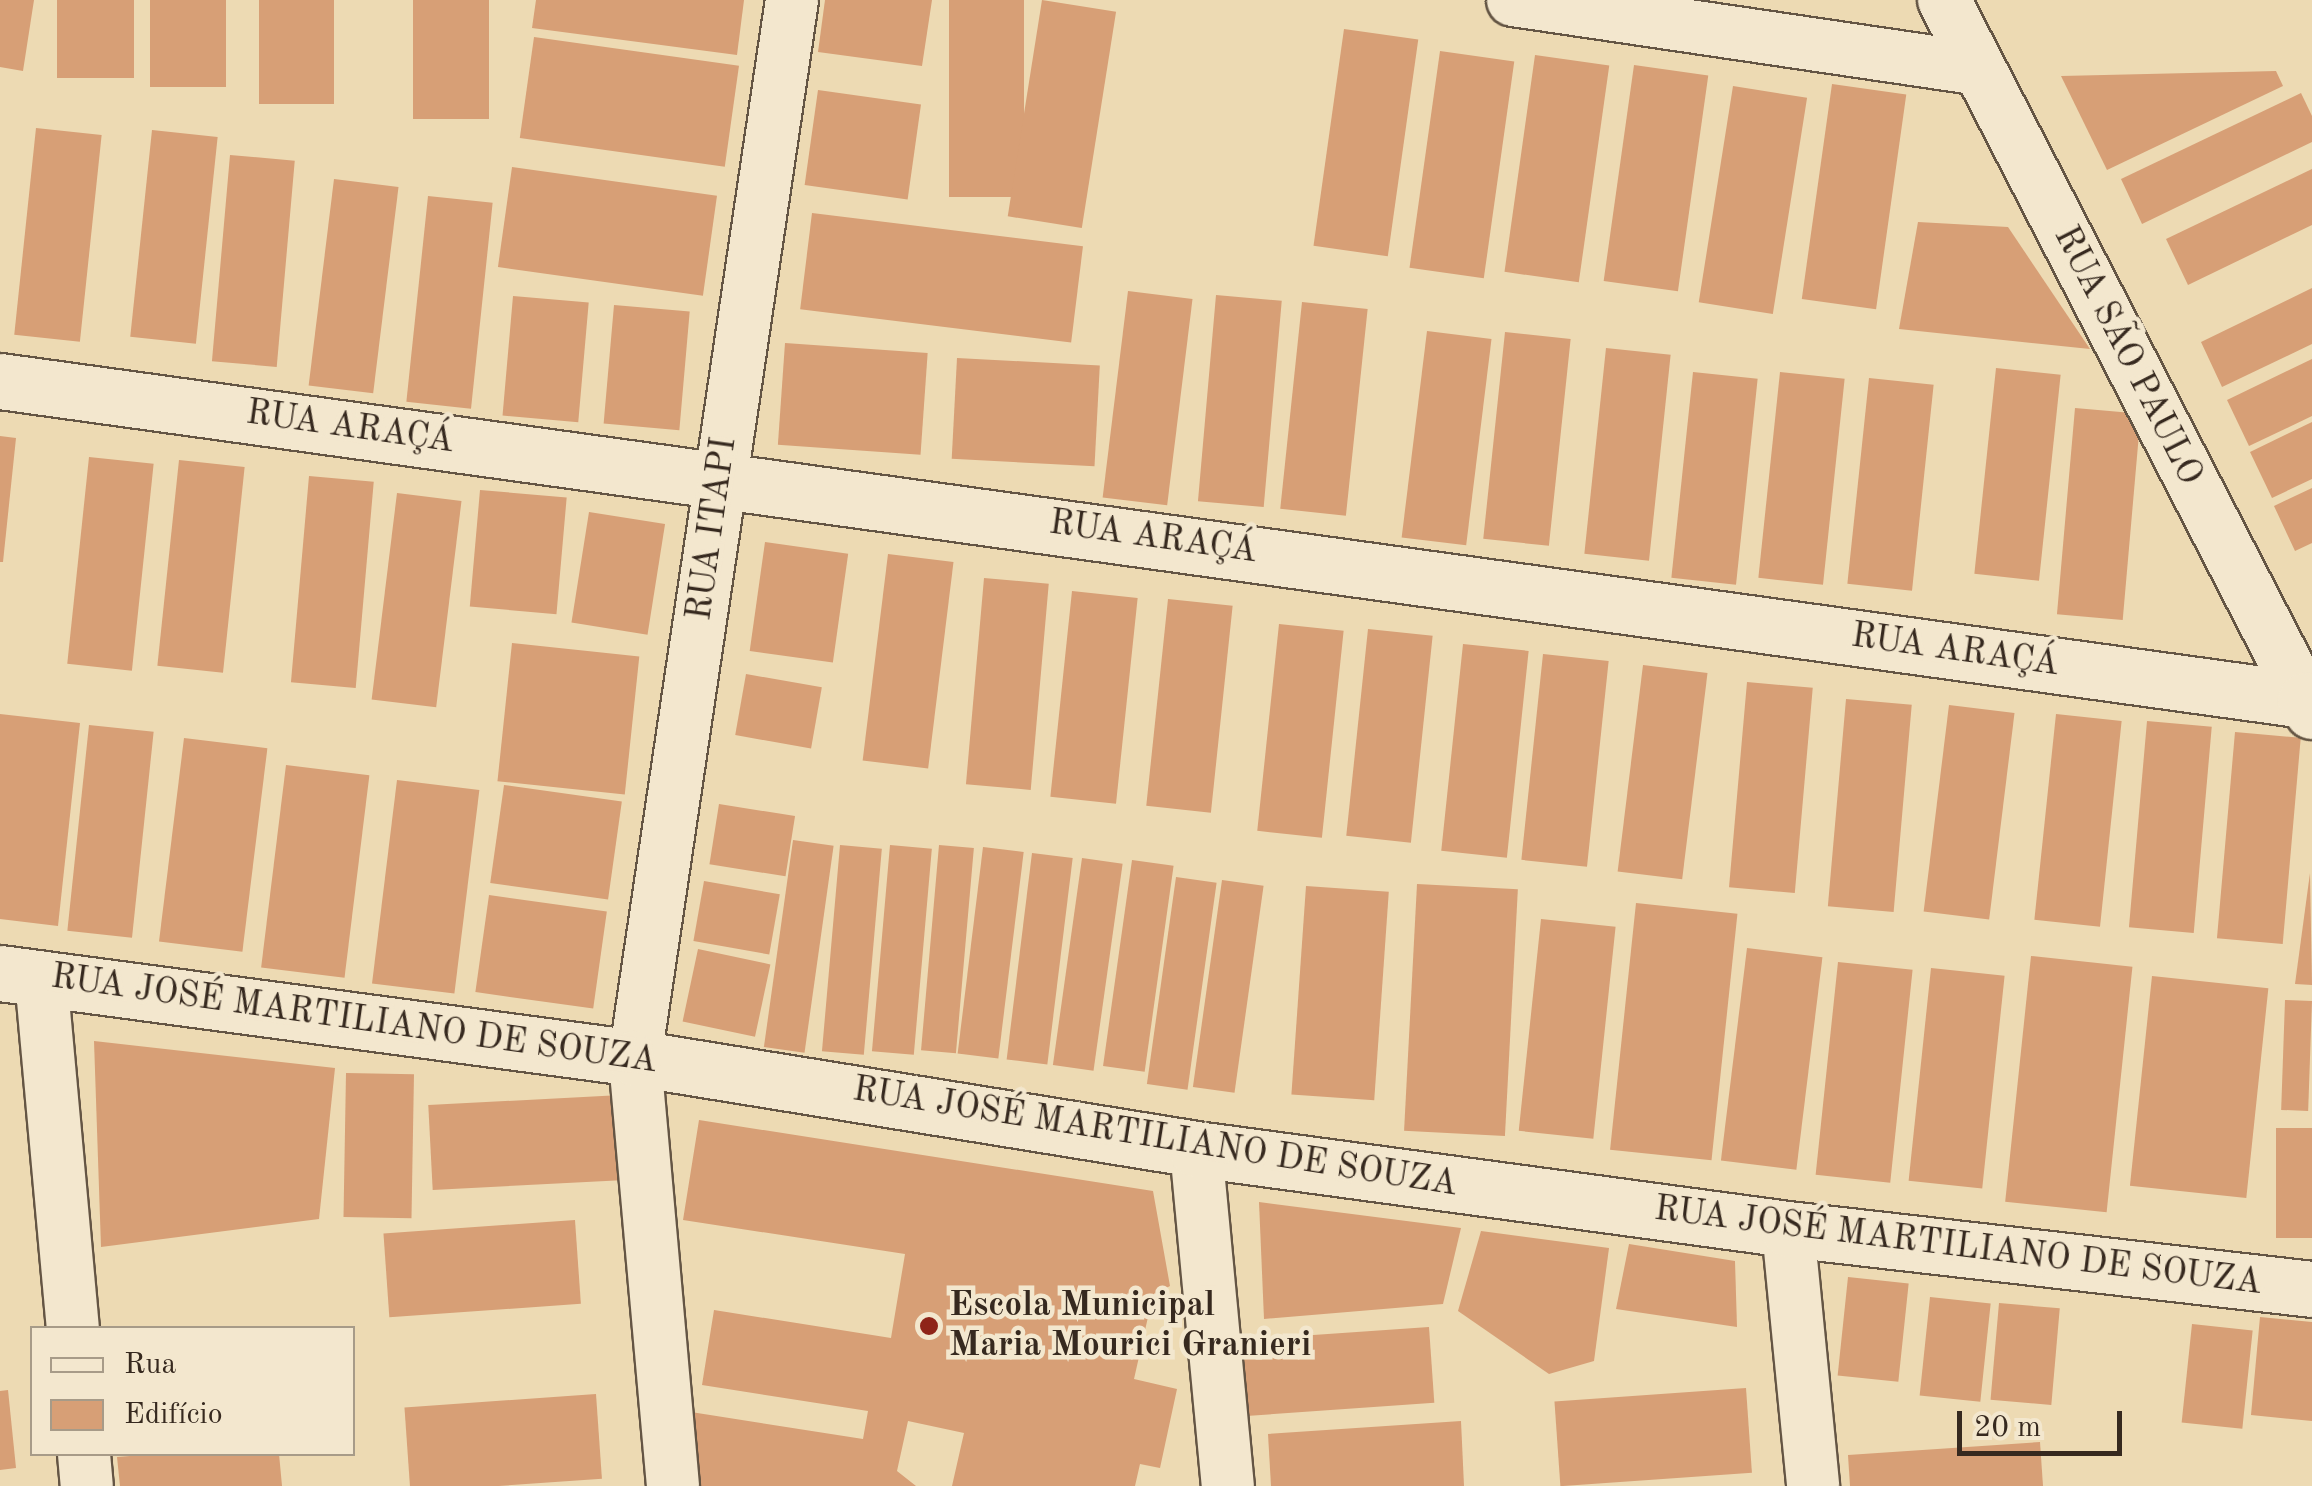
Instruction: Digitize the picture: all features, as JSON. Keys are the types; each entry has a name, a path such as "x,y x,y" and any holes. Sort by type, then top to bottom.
{"street":[{"name":"RUA ITAPI","path":"673,1486 635,1058 792,0"},
{"path":"1513,0 1978,69"},
{"name":"RUA SÃO PAULO","path":"1944,0 2308,706"},
{"name":"RUA ARAÇÁ","path":"0,381 720,478 2308,706"},
{"path":"20,975 73,1326"},
{"name":"RUA JOSÉ MARTILIANO DE SOUZA","path":"20,975 635,1058 1196,1149 1788,1229 2312,1289"},
{"path":"1196,1149 1228,1486"},
{"path":"1788,1229 1813,1486"},
{"path":"84,1456 87,1486"}],"building":[{"path":"0,0 34,0 23,71 0,67"},
{"path":"57,0 134,0 134,78 57,78"},
{"path":"150,0 226,0 226,87 150,87"},
{"path":"259,0 334,0 334,104 259,104"},
{"path":"413,0 489,0 489,119 413,119"},
{"path":"536,0 744,0 737,55 532,28"},
{"path":"825,0 932,0 922,66 818,52"},
{"path":"949,0 1024,0 1024,197 949,197"},
{"path":"1042,0 1116,12 1082,228 1008,216"},
{"path":"1344,29 1418,39 1388,256 1314,246"},
{"path":"534,37 739,66 725,167 520,138"},
{"path":"1440,51 1514,61 1484,278 1410,268"},
{"path":"1535,55 1609,65 1579,282 1505,272"},
{"path":"1634,65 1708,75 1678,291 1604,281"},
{"path":"2276,71 2283,86 2107,170 2061,76"},
{"path":"1832,84 1906,94 1876,309 1802,299"},
{"path":"1733,86 1807,98 1773,314 1699,302"},
{"path":"818,90 921,104 908,200 805,185"},
{"path":"2301,93 2312,116 2312,142 2142,224 2121,179"},
{"path":"36,128 102,135 80,342 14,335"},
{"path":"152,130 218,137 196,344 130,337"},
{"path":"230,155 295,161 277,367 212,361"},
{"path":"512,167 717,196 703,296 498,267"},
{"path":"2312,169 2312,225 2188,285 2166,239"},
{"path":"334,179 399,187 373,393 309,385"},
{"path":"428,196 493,203 471,409 406,402"},
{"path":"812,213 1083,246 1071,343 800,309"},
{"path":"1918,222 2008,227 2090,349 1899,329"},
{"path":"2312,288 2312,344 2222,387 2201,342"},
{"path":"1128,291 1193,299 1167,505 1103,497"},
{"path":"1216,295 1282,301 1264,507 1198,501"},
{"path":"513,296 589,303 578,422 503,416"},
{"path":"1302,302 1368,309 1346,516 1280,509"},
{"path":"614,305 690,312 679,430 604,424"},
{"path":"1427,331 1492,339 1466,545 1402,537"},
{"path":"1505,332 1571,339 1549,546 1483,539"},
{"path":"785,343 928,353 921,455 778,445"},
{"path":"1606,348 1671,355 1649,561 1584,554"},
{"path":"957,358 1100,365 1095,466 952,459"},
{"path":"2312,359 2312,416 2249,446 2227,400"},
{"path":"1996,368 2061,375 2039,581 1974,574"},
{"path":"1693,372 1758,379 1736,585 1671,578"},
{"path":"1780,372 1845,379 1823,585 1758,578"},
{"path":"1869,378 1934,385 1912,591 1847,584"},
{"path":"2075,408 2141,414 2123,620 2057,614"},
{"path":"2312,422 2312,479 2272,498 2250,452"},
{"path":"0,436 16,438 3,562 0,562"},
{"path":"89,457 154,464 132,671 67,664"},
{"path":"179,460 245,467 223,673 157,666"},
{"path":"309,476 374,482 356,688 291,682"},
{"path":"2312,488 2312,543 2295,551 2274,506"},
{"path":"480,490 567,498 556,614 470,607"},
{"path":"397,493 462,501 436,707 372,699"},
{"path":"589,512 665,524 648,635 571,623"},
{"path":"765,542 848,554 833,663 750,651"},
{"path":"888,554 954,562 928,768 863,760"},
{"path":"984,578 1049,584 1031,790 966,784"},
{"path":"1072,591 1138,598 1116,804 1050,797"},
{"path":"1168,599 1233,606 1211,813 1146,806"},
{"path":"1279,624 1344,631 1322,838 1257,831"},
{"path":"1368,629 1433,636 1411,843 1346,836"},
{"path":"512,643 639,656 625,795 497,781"},
{"path":"1463,644 1529,651 1507,858 1441,851"},
{"path":"1543,654 1609,661 1587,867 1521,860"},
{"path":"1643,665 1708,673 1682,879 1618,871"},
{"path":"746,674 822,687 811,748 735,735"},
{"path":"1747,682 1813,688 1795,893 1729,887"},
{"path":"1846,699 1912,705 1894,912 1828,906"},
{"path":"1949,705 2015,713 1989,919 1924,911"},
{"path":"0,714 80,723 58,926 0,919"},
{"path":"2056,714 2122,721 2100,927 2034,920"},
{"path":"2147,721 2212,727 2194,933 2129,927"},
{"path":"89,725 154,732 132,938 67,931"},
{"path":"2235,732 2301,738 2283,944 2217,938"},
{"path":"184,738 267,748 242,952 159,941"},
{"path":"286,765 369,775 345,978 261,967"},
{"path":"397,780 479,790 454,994 372,983"},
{"path":"504,785 622,802 608,900 490,883"},
{"path":"719,804 795,816 786,876 709,864"},
{"path":"793,840 834,846 805,1053 764,1047"},
{"path":"840,845 882,849 864,1055 822,1051"},
{"path":"890,845 932,849 914,1055 872,1051"},
{"path":"939,845 974,848 956,1053 921,1050"},
{"path":"983,847 1024,852 998,1058 958,1053"},
{"path":"1032,853 1073,858 1047,1064 1007,1059"},
{"path":"1082,858 1123,864 1094,1071 1053,1065"},
{"path":"1132,860 1174,866 1145,1072 1103,1066"},
{"path":"2310,873 2312,985 2295,984"},
{"path":"1176,877 1217,883 1188,1090 1147,1084"},
{"path":"1222,880 1264,886 1235,1093 1193,1087"},
{"path":"704,881 780,894 769,954 693,941"},
{"path":"1417,884 1518,889 1505,1136 1404,1131"},
{"path":"1306,886 1389,892 1374,1100 1291,1094"},
{"path":"489,895 607,912 593,1009 475,992"},
{"path":"1636,903 1737,914 1712,1160 1610,1150"},
{"path":"1541,919 1616,927 1593,1139 1519,1131"},
{"path":"1747,948 1822,957 1796,1170 1721,1160"},
{"path":"698,949 770,964 755,1037 683,1021"},
{"path":"2031,956 2132,967 2107,1212 2005,1202"},
{"path":"1838,962 1913,970 1890,1183 1816,1175"},
{"path":"1931,968 2005,976 1982,1189 1909,1181"},
{"path":"2152,976 2268,988 2246,1198 2130,1186"},
{"path":"2285,1000 2312,1001 2308,1111 2281,1110"},
{"path":"94,1041 335,1068 319,1219 101,1247"},
{"path":"346,1073 414,1074 411,1218 343,1217"},
{"path":"621,1095 625,1180 433,1190 428,1105"},
{"name":"Escola Municipal Maria Mourici Granieri","path":"699,1120 1153,1191 1170,1286 1153,1295 1134,1379 1177,1389 1160,1468 1140,1464 1135,1486 952,1486 964,1433 908,1421 897,1471 916,1486 695,1486 691,1412 863,1439 868,1411 702,1385 714,1310 891,1338 905,1254 683,1220"},
{"path":"2276,1128 2312,1128 2312,1238 2276,1238"},
{"path":"1259,1202 1461,1228 1443,1304 1264,1319"},
{"path":"575,1220 581,1304 389,1317 383,1233"},
{"path":"1481,1231 1609,1248 1594,1361 1549,1374 1458,1311"},
{"path":"1629,1244 1735,1261 1737,1327 1616,1309"},
{"path":"1848,1277 1909,1283 1898,1382 1838,1375"},
{"path":"1930,1297 1991,1303 1980,1402 1920,1395"},
{"path":"1999,1303 2060,1308 2051,1405 1991,1400"},
{"path":"2260,1317 2312,1322 2312,1421 2251,1415"},
{"path":"2192,1324 2253,1330 2242,1429 2182,1422"},
{"path":"1429,1327 1434,1403 1243,1416 1237,1340"},
{"path":"1746,1388 1752,1473 1560,1486 1554,1401"},
{"path":"8,1390 16,1468 0,1470 0,1391"},
{"path":"596,1394 602,1479 499,1486 410,1486 404,1407"},
{"path":"1461,1421 1464,1486 1271,1486 1268,1434"},
{"path":"2040,1442 2043,1486 1850,1486 1848,1455"},
{"path":"279,1456 282,1486 120,1486 117,1457"}],"place":[{"name":"Escola Municipal Maria Mourici Granieri","path":"929,1326"}]}
